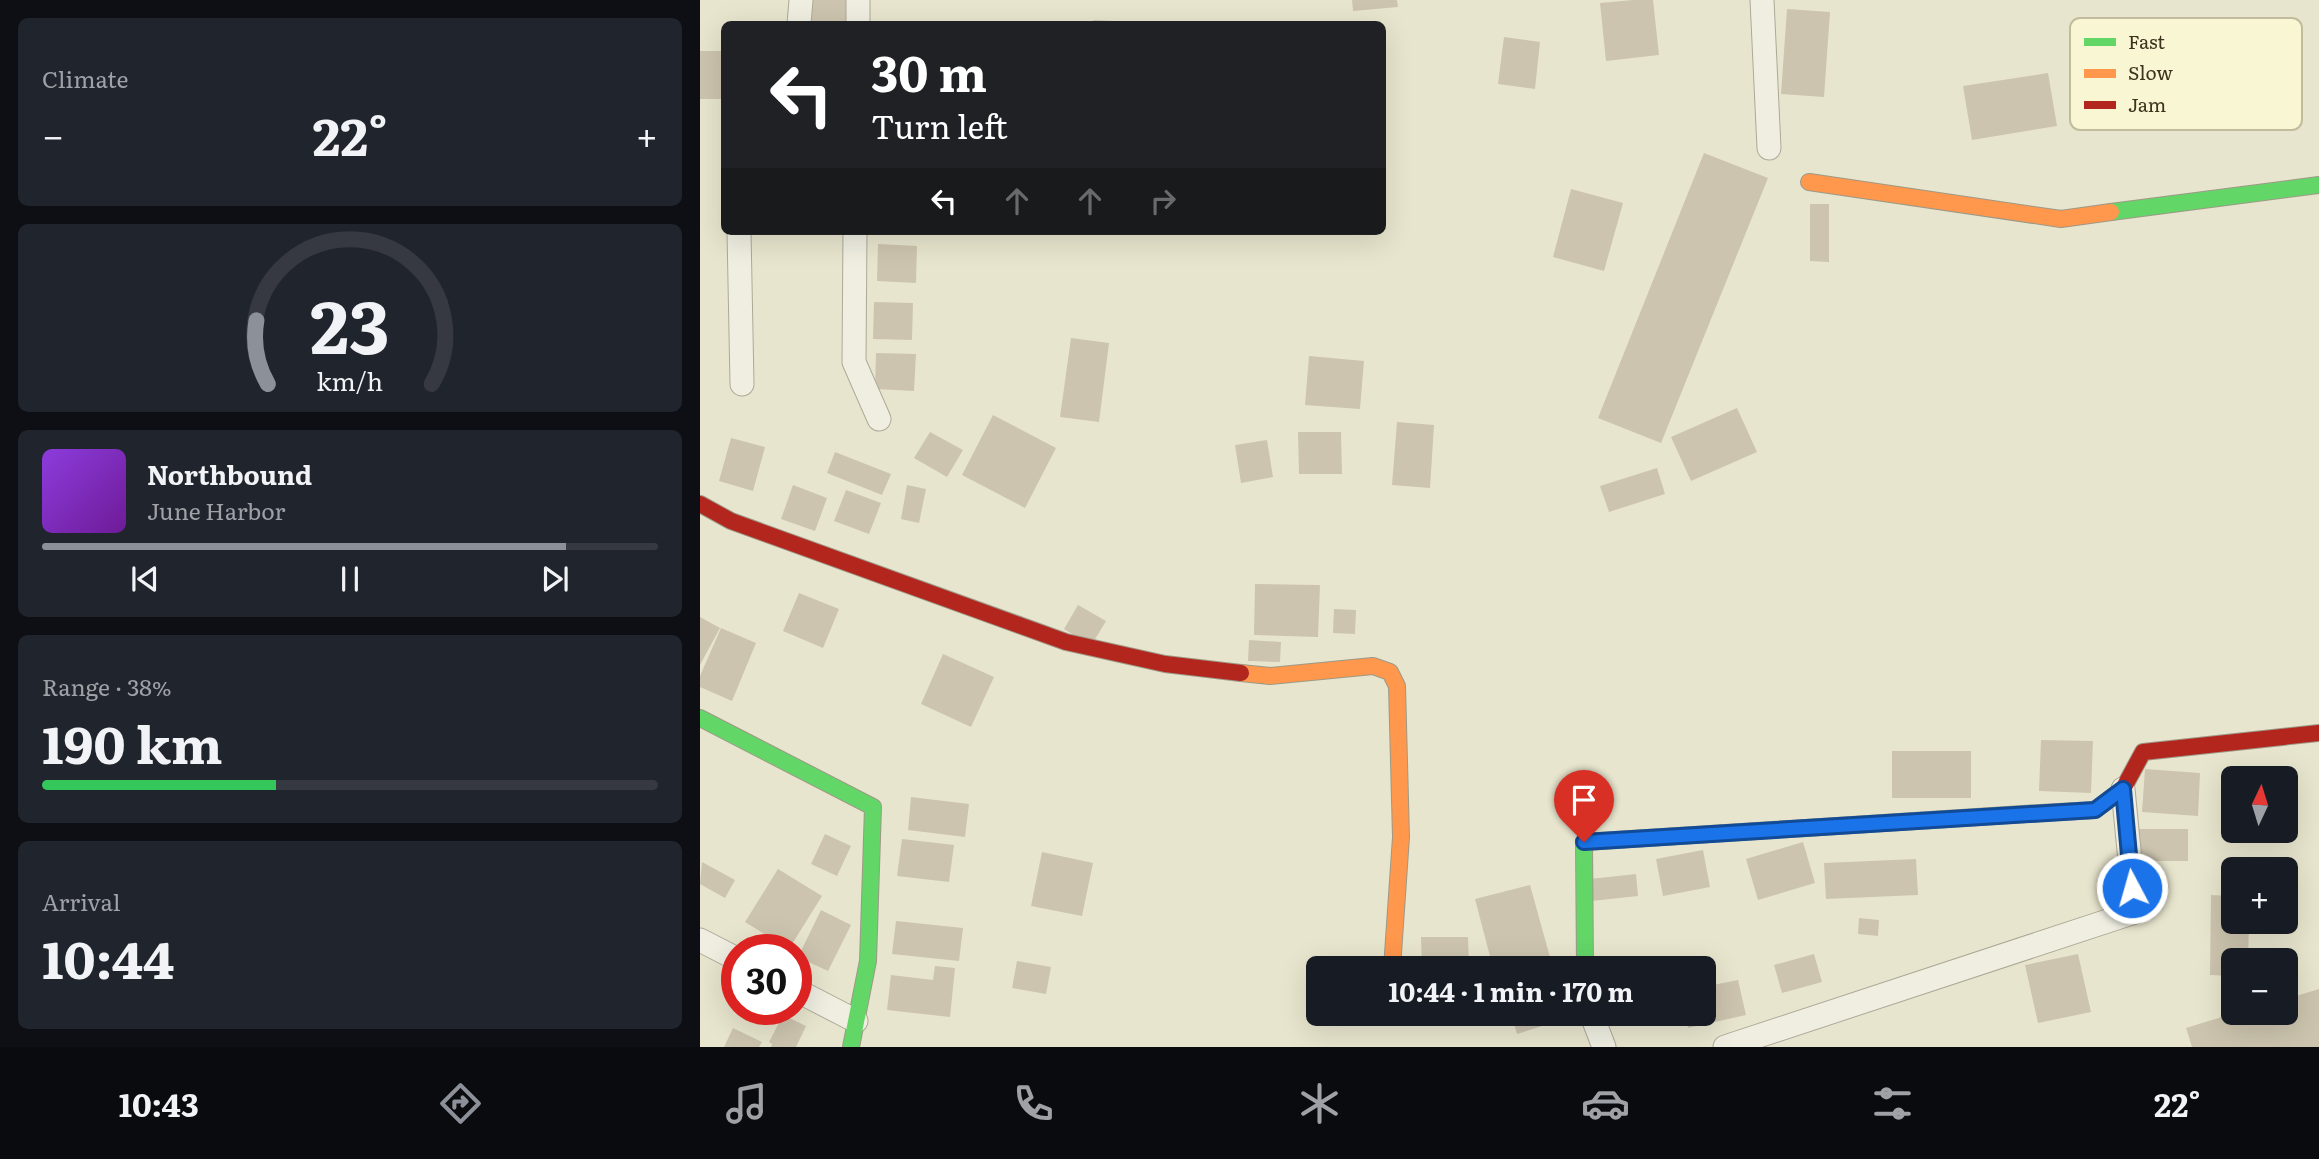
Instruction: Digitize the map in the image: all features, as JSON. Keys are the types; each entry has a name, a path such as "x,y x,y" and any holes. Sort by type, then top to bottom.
{"street":[{"path":"799,21 801,0"},
{"path":"858,0 858,21"},
{"path":"1762,0 1769,148"},
{"path":"1810,182 2061,219 2319,185"},
{"path":"739,235 742,384"},
{"path":"855,235 854,362 879,419"},
{"path":"700,504 731,521 1066,642 1165,664 1270,676 1373,666 1390,672 1397,686 1401,836 1393,956"},
{"path":"700,718 873,807 868,961 851,1047"},
{"path":"1585,956 1584,842 2095,810 2123,789 2143,752 2319,733"},
{"path":"1725,1047 2135,912 2123,789"},
{"path":"700,940 721,951"},
{"path":"812,998 856,1021"},
{"path":"1596,1026 1604,1047"}],"building":[{"path":"812,0 851,0 851,21 812,21"},
{"path":"1352,0 1397,0 1398,7 1353,11"},
{"path":"1653,0 1659,55 1606,61 1600,3"},
{"path":"1787,9 1830,12 1824,97 1781,94"},
{"path":"1504,37 1540,42 1535,89 1498,84"},
{"path":"700,51 721,51 721,99 700,99"},
{"path":"2048,73 2057,126 1972,140 1963,86"},
{"path":"1704,153 1768,178 1661,443 1598,418"},
{"path":"1571,189 1623,203 1604,271 1553,257"},
{"path":"1810,204 1829,204 1829,262 1810,261"},
{"path":"878,244 917,246 916,283 877,281"},
{"path":"874,302 913,303 912,340 873,339"},
{"path":"1071,338 1109,343 1099,422 1060,417"},
{"path":"876,353 916,354 914,391 875,389"},
{"path":"1309,356 1364,361 1360,409 1305,405"},
{"path":"1737,408 1757,452 1691,481 1671,437"},
{"path":"993,415 1056,448 1025,508 962,475"},
{"path":"1397,422 1434,425 1430,488 1392,485"},
{"path":"930,432 963,450 947,477 914,458"},
{"path":"1298,432 1341,432 1342,474 1299,474"},
{"path":"731,438 765,447 753,491 719,481"},
{"path":"1267,440 1273,477 1241,483 1235,445"},
{"path":"835,452 891,474 882,495 827,473"},
{"path":"1657,468 1665,494 1609,512 1600,486"},
{"path":"793,485 827,498 815,531 781,519"},
{"path":"907,485 926,489 919,523 901,519"},
{"path":"846,490 881,503 869,534 834,521"},
{"path":"1255,584 1320,585 1318,637 1254,635"},
{"path":"799,593 839,609 823,648 783,631"},
{"path":"1078,605 1106,621 1091,646 1064,629"},
{"path":"1334,609 1356,610 1355,634 1333,633"},
{"path":"700,617 720,628 700,665"},
{"path":"721,628 756,643 732,701 700,687 700,676"},
{"path":"1249,640 1281,642 1280,662 1248,661"},
{"path":"943,654 994,677 971,727 921,704"},
{"path":"2041,740 2093,741 2091,793 2039,791"},
{"path":"1892,751 1971,751 1971,798 1892,798"},
{"path":"2145,769 2200,773 2198,816 2142,812"},
{"path":"911,797 969,804 965,837 908,830"},
{"path":"2137,829 2188,829 2188,861 2137,861"},
{"path":"825,834 851,846 837,876 811,864"},
{"path":"902,839 954,845 949,882 897,876"},
{"path":"1803,842 1815,883 1758,900 1746,859"},
{"path":"1703,850 1710,887 1663,896 1656,859"},
{"path":"1042,852 1093,863 1082,916 1031,906"},
{"path":"1916,859 1918,895 1826,899 1824,863"},
{"path":"702,862 735,880 725,898 700,884"},
{"path":"778,869 822,896 798,934 765,934 745,922"},
{"path":"1636,874 1638,896 1592,901 1590,879"},
{"path":"1530,885 1550,956 1490,956 1475,899"},
{"path":"2211,895 2221,895 2221,934 2249,934 2248,948 2221,948 2221,975 2210,975"},
{"path":"821,910 851,925 828,971 812,964 812,934 809,934"},
{"path":"1859,918 1879,920 1878,936 1858,934"},
{"path":"896,921 963,928 959,961 892,954"},
{"path":"1421,937 1468,937 1469,956 1422,956"},
{"path":"1814,954 1822,982 1782,993 1774,965"},
{"path":"2078,954 2091,1012 2038,1023 2025,965"},
{"path":"1017,961 1051,967 1046,994 1012,988"},
{"path":"935,966 955,968 950,1017 887,1010 891,975 933,980"},
{"path":"1738,980 1746,1015 1716,1022 1716,984"},
{"path":"2319,989 2319,1047 2192,1047 2186,1028 2221,1017 2221,1025 2298,1025 2298,995"},
{"path":"778,1025 806,1026 796,1047 771,1047 769,1042"},
{"path":"1515,1026 1542,1026 1517,1034"},
{"path":"733,1028 762,1042 759,1047 724,1047"}],"traffic: fast":[{"path":"2111,212 2319,185"},
{"path":"700,718 873,807 868,961 851,1047"},
{"path":"1585,956 1584,842 2040,813"}],"traffic: slow":[{"path":"1809,182 2061,219 2111,212"},
{"path":"1241,673 1270,676 1373,666 1390,672 1397,686 1401,837 1393,956"}],"traffic: jam":[{"path":"700,504 731,521 1066,642 1165,664 1241,673"},
{"path":"2040,813 2095,810 2123,789 2143,752 2319,733"}],"route":[{"path":"1584,842 2095,810 2123,789 2132,888"}]}
